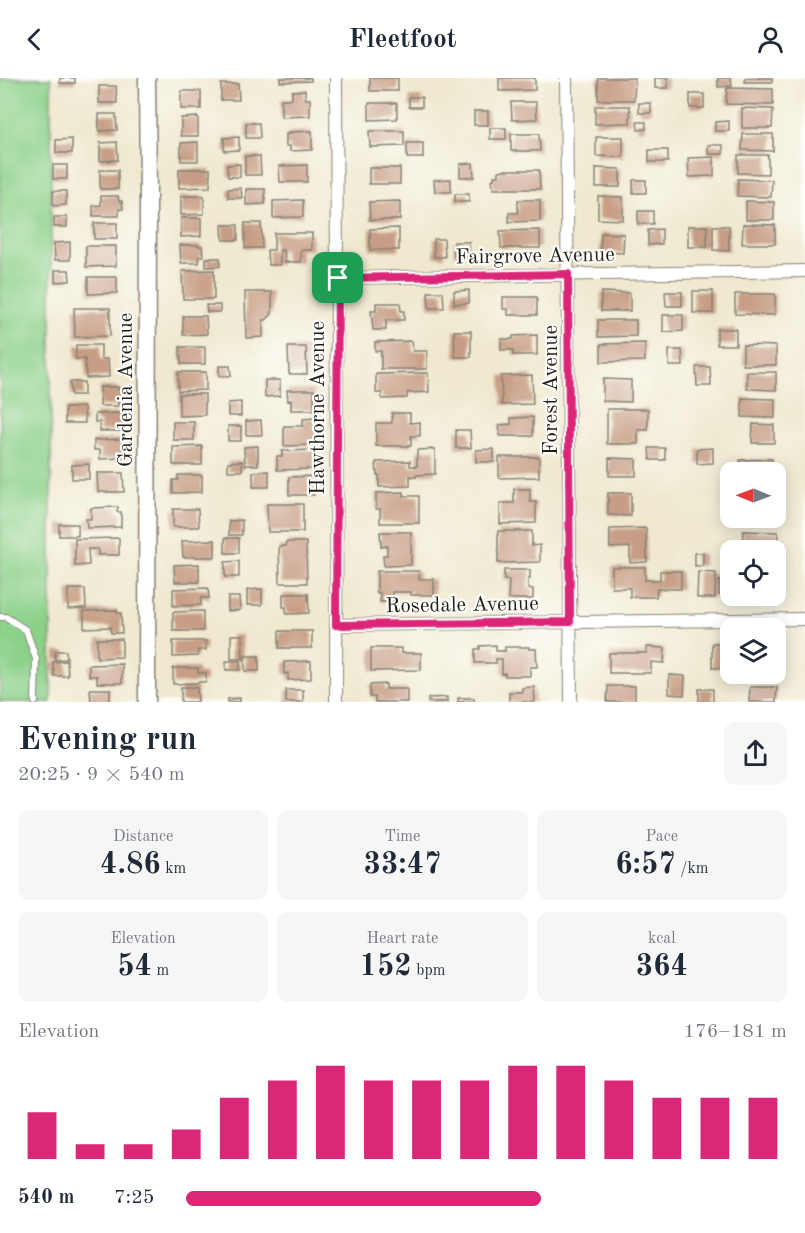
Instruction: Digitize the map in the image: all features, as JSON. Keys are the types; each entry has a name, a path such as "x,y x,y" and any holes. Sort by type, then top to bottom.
{"street":[{"name":"Gardenia Avenue","path":"147,78 147,702"},
{"name":"Hawthorne Avenue","path":"336,78 338,278 336,702"},
{"name":"Forest Avenue","path":"566,78 571,702"},
{"name":"Fairgrove Avenue","path":"338,278 805,271"},
{"name":"Rosedale Avenue","path":"336,625 805,619"}],"lane":[{"path":"0,616 6,617 26,630 36,658 35,702"}],"green space":[{"path":"0,78 51,78 51,702 0,702"}],"building":[{"path":"60,78 75,78 75,83 60,83"},
{"path":"280,78 311,78 311,81 280,82"},
{"path":"370,78 398,78 398,91 370,91"},
{"path":"499,78 535,78 535,90 499,91"},
{"path":"598,78 635,78 634,100 598,100"},
{"path":"655,78 668,78 668,88 655,88"},
{"path":"718,78 731,78 732,86 718,87"},
{"path":"745,78 772,78 772,82 745,82"},
{"path":"221,84 238,84 239,100 221,100"},
{"path":"99,86 116,86 117,103 99,103"},
{"path":"727,88 773,89 773,105 726,104"},
{"path":"305,90 305,99 310,99 310,116 281,117 281,99 292,99 292,91"},
{"path":"181,91 201,91 201,109 181,109"},
{"path":"690,94 704,94 704,108 690,108"},
{"path":"409,97 422,97 422,107 409,107"},
{"path":"511,102 536,102 537,119 512,120"},
{"path":"369,103 397,103 397,119 369,120"},
{"path":"639,103 651,103 651,113 639,113"},
{"path":"595,106 630,106 630,123 595,124"},
{"path":"742,108 773,109 772,128 742,128"},
{"path":"474,111 488,111 488,125 474,125"},
{"path":"99,114 116,114 117,130 99,131"},
{"path":"198,117 198,136 181,136 181,118"},
{"path":"729,121 729,131 715,131 715,122"},
{"path":"637,122 646,122 646,129 638,130"},
{"path":"246,123 259,123 260,138 246,138"},
{"path":"490,128 506,128 506,139 490,139"},
{"path":"312,131 312,150 290,151 290,146 286,146 286,134"},
{"path":"369,131 404,131 404,146 370,147"},
{"path":"511,134 539,134 540,151 511,151"},
{"path":"743,134 773,134 773,151 742,150"},
{"path":"239,137 239,150 224,151 224,138"},
{"path":"596,137 623,137 623,157 596,156"},
{"path":"72,139 72,153 56,153 56,140"},
{"path":"117,142 118,160 100,161 100,143"},
{"path":"198,142 198,161 181,161 181,143"},
{"path":"407,143 423,143 423,158 407,158"},
{"path":"708,145 723,145 723,154 708,154"},
{"path":"649,150 668,150 668,162 649,162"},
{"path":"738,155 768,155 768,174 738,173"},
{"path":"245,156 260,156 261,175 245,175"},
{"path":"714,157 714,176 689,177 688,158"},
{"path":"473,163 474,177 460,177 460,164"},
{"path":"240,164 240,177 228,177 227,165"},
{"path":"53,165 67,165 67,179 53,179"},
{"path":"307,165 307,182 280,182 279,166"},
{"path":"369,168 400,168 400,184 369,184"},
{"path":"596,168 620,169 620,187 596,187"},
{"path":"179,169 210,169 210,187 179,188"},
{"path":"100,170 118,170 118,189 100,189"},
{"path":"539,170 540,189 493,189 494,176 499,176 499,171"},
{"path":"451,179 451,192 435,192 434,180"},
{"path":"738,179 772,180 771,197 737,196"},
{"path":"633,180 646,180 646,193 633,193"},
{"path":"241,188 242,198 228,198 228,189"},
{"path":"246,189 265,189 265,204 246,205"},
{"path":"53,191 66,191 66,205 53,206"},
{"path":"455,194 469,194 469,202 455,202"},
{"path":"101,196 118,196 119,201 122,201 123,209 119,209 119,216 93,216 93,206 101,205"},
{"path":"181,196 204,196 204,214 181,215"},
{"path":"598,196 623,197 623,220 598,219"},
{"path":"303,200 303,217 273,218 273,201"},
{"path":"518,200 540,200 540,221 509,222 509,213 518,213"},
{"path":"400,201 400,220 370,220 369,202"},
{"path":"746,201 774,202 774,220 746,220"},
{"path":"638,211 653,211 653,224 638,224"},
{"path":"54,217 67,217 67,227 54,227"},
{"path":"181,218 201,218 201,236 181,237"},
{"path":"94,223 117,223 117,239 94,239"},
{"path":"245,223 261,223 262,248 245,248"},
{"path":"743,224 775,225 775,244 742,244"},
{"path":"222,225 238,225 238,240 223,240"},
{"path":"688,226 707,226 707,247 688,247"},
{"path":"713,226 729,226 729,251 713,250"},
{"path":"399,228 399,250 370,250 370,229"},
{"path":"662,229 662,244 648,245 648,230"},
{"path":"540,230 540,248 501,248 500,231"},
{"path":"274,233 312,233 312,250 301,250 301,262 285,262 284,250 280,250 280,265 268,265 267,250 274,250"},
{"path":"601,233 624,234 623,253 600,252"},
{"path":"434,239 444,239 445,257 434,257"},
{"path":"70,242 70,260 55,260 54,243"},
{"path":"454,242 469,242 469,255 454,255"},
{"path":"180,245 202,246 203,256 199,256 199,263 181,263"},
{"path":"86,246 116,246 116,266 86,267"},
{"path":"206,258 220,258 220,266 206,267"},
{"path":"55,270 69,270 70,281 55,282"},
{"path":"214,270 214,299 183,299 182,271"},
{"path":"88,277 117,277 117,293 88,294"},
{"path":"469,290 469,303 454,304 454,291"},
{"path":"693,291 713,291 713,313 693,313"},
{"path":"245,292 272,292 272,314 263,320 263,337 246,338"},
{"path":"428,292 443,292 444,308 429,308"},
{"path":"601,292 630,293 630,311 601,311"},
{"path":"665,292 682,292 682,306 666,306"},
{"path":"735,294 775,294 775,315 735,314"},
{"path":"503,297 537,297 537,315 508,315 508,309 503,309"},
{"path":"376,303 400,303 401,311 404,311 404,320 386,320 386,330 373,330 371,311 376,311"},
{"path":"206,305 220,305 220,312 207,312"},
{"path":"74,308 110,308 110,336 75,337"},
{"path":"663,315 683,315 683,331 663,332"},
{"path":"183,316 206,316 207,334 183,335"},
{"path":"598,320 636,320 636,336 598,337"},
{"path":"717,329 736,329 736,345 717,345"},
{"path":"454,331 471,331 471,357 455,357"},
{"path":"537,335 537,355 513,355 513,350 501,350 501,339"},
{"path":"412,341 413,351 427,351 427,369 381,369 381,351 375,351 375,342"},
{"path":"645,343 645,361 601,362 601,344"},
{"path":"76,345 101,345 101,359 108,359 109,377 86,378 85,359 76,359"},
{"path":"743,345 776,346 776,365 743,365"},
{"path":"180,347 205,347 205,364 181,364"},
{"path":"288,347 306,347 307,374 289,374"},
{"path":"669,350 682,350 683,366 669,366"},
{"path":"219,366 230,366 231,376 219,376"},
{"path":"696,367 710,367 711,386 697,386"},
{"path":"178,372 206,372 206,390 178,391"},
{"path":"747,372 776,372 776,390 747,389"},
{"path":"428,373 429,392 407,393 407,398 382,399 382,393 376,393 376,374"},
{"path":"532,375 533,404 502,405 501,376"},
{"path":"603,379 631,380 631,402 603,401"},
{"path":"265,380 280,380 280,396 265,397"},
{"path":"70,382 84,382 84,395 71,395"},
{"path":"100,387 118,387 118,390 124,390 124,402 118,402 118,406 100,406"},
{"path":"287,390 314,390 314,410 291,410 291,400 288,401"},
{"path":"179,394 205,394 205,415 179,416"},
{"path":"742,398 775,399 775,418 742,417"},
{"path":"241,402 241,416 228,416 228,403"},
{"path":"84,407 85,423 65,423 65,408"},
{"path":"607,409 648,409 648,430 638,430 638,444 607,444"},
{"path":"122,413 123,431 100,431 100,422 95,422 95,414"},
{"path":"392,413 410,413 410,423 420,422 420,436 411,436 411,446 376,446 376,423 392,423"},
{"path":"533,417 533,436 500,436 499,425 511,424 511,418"},
{"path":"315,418 316,445 284,446 284,426 303,426 303,419"},
{"path":"261,420 262,435 246,435 246,421"},
{"path":"173,422 194,422 194,440 173,440"},
{"path":"753,424 774,425 774,443 752,443"},
{"path":"228,426 241,426 241,441 228,441"},
{"path":"456,430 470,430 471,448 456,448"},
{"path":"123,439 123,458 100,459 100,450 94,450 94,440"},
{"path":"202,446 202,465 173,465 173,447"},
{"path":"258,446 258,465 245,465 244,447"},
{"path":"649,448 665,448 665,460 650,460"},
{"path":"713,448 713,463 697,464 697,449"},
{"path":"435,449 435,474 410,476 410,486 379,487 376,462 410,461 410,466 417,466 417,450"},
{"path":"494,449 494,462 476,462 476,450"},
{"path":"315,450 315,469 277,470 277,456 282,456 282,451"},
{"path":"499,457 539,457 539,477 499,478"},
{"path":"609,458 636,459 636,476 609,476"},
{"path":"772,459 772,462 740,462 740,460"},
{"path":"242,461 242,471 228,471 228,462"},
{"path":"89,464 89,479 72,479 72,465"},
{"path":"269,471 269,487 253,487 253,472"},
{"path":"97,473 123,473 124,492 98,492"},
{"path":"178,475 202,475 202,492 173,493 173,480 178,480"},
{"path":"314,476 314,495 289,495 289,477"},
{"path":"514,489 530,489 530,502 536,502 536,523 500,524 500,503 514,503"},
{"path":"404,492 404,496 419,496 419,523 380,523 380,509 376,509 376,493"},
{"path":"608,493 631,493 631,516 608,515"},
{"path":"267,504 303,504 303,532 268,532"},
{"path":"118,507 117,512 121,512 121,527 87,528 86,519 91,519 91,508"},
{"path":"173,509 198,509 199,527 173,527"},
{"path":"242,520 242,535 229,535 229,521"},
{"path":"59,524 78,524 78,536 59,536"},
{"path":"646,528 647,562 630,563 630,547 610,548 610,529"},
{"path":"498,531 532,531 532,546 540,545 540,562 498,563"},
{"path":"743,531 778,532 778,540 743,540"},
{"path":"380,532 411,532 411,565 384,566 383,555 387,555 387,546 381,547"},
{"path":"119,538 119,555 98,555 98,549 88,549 89,565 75,566 75,539"},
{"path":"225,538 239,538 239,553 225,553"},
{"path":"215,540 215,557 183,557 182,541"},
{"path":"286,542 306,542 307,583 280,583 279,546 286,546"},
{"path":"695,553 703,553 703,566 695,566"},
{"path":"239,561 239,577 225,577 225,562"},
{"path":"199,564 199,582 175,582 174,565"},
{"path":"612,567 645,567 645,580 660,580 660,571 681,571 681,589 657,589 656,597 630,597 630,588 612,588"},
{"path":"504,570 530,570 528,589 533,589 533,599 508,599 509,580 504,580"},
{"path":"377,571 419,571 419,579 434,579 434,595 392,592 392,601 380,602 380,593 377,593"},
{"path":"698,572 716,573 715,598 697,598"},
{"path":"208,588 209,598 201,598 201,605 173,606 173,589"},
{"path":"68,589 85,589 86,608 68,609"},
{"path":"262,589 262,605 247,605 247,590"},
{"path":"283,594 308,594 309,613 286,614 286,607 283,607"},
{"path":"228,597 239,597 240,610 228,611"},
{"path":"117,610 117,613 121,613 122,633 111,633 110,627 84,628 84,611"},
{"path":"203,611 203,631 173,631 173,612"},
{"path":"279,631 312,631 312,648 279,648"},
{"path":"231,635 242,635 243,659 231,659"},
{"path":"97,639 122,639 122,657 97,658"},
{"path":"173,641 206,641 206,650 198,650 198,656 173,657"},
{"path":"712,643 720,643 720,668 712,668"},
{"path":"496,645 496,651 505,651 505,647 536,649 537,667 530,667 530,676 505,676 505,673 502,674 502,659 496,659 496,663 475,663 475,649 480,649 480,646"},
{"path":"647,647 665,648 664,663 651,662 651,673 609,673 609,653 647,653"},
{"path":"371,648 401,648 401,653 421,653 421,670 371,671"},
{"path":"55,651 66,651 67,659 55,660"},
{"path":"245,656 259,656 259,671 245,671"},
{"path":"67,661 68,676 54,676 53,662"},
{"path":"226,661 240,661 240,670 226,670"},
{"path":"311,661 311,679 288,680 288,673 284,674 284,662"},
{"path":"122,664 122,683 97,683 97,676 89,676 89,665"},
{"path":"173,668 198,668 198,673 206,673 206,682 173,684"},
{"path":"669,675 685,676 684,695 669,694"},
{"path":"386,684 386,689 407,689 407,702 375,702 375,697 370,697 370,685"},
{"path":"608,686 635,686 635,702 607,702"},
{"path":"181,687 197,687 198,702 181,702"},
{"path":"534,687 535,702 509,702 509,692 522,692 522,688"},
{"path":"750,687 777,687 776,702 749,702"},
{"path":"90,689 110,689 110,702 91,702"},
{"path":"699,689 713,689 713,702 699,702"},
{"path":"286,690 303,690 303,702 286,702"},
{"path":"447,697 447,702 428,702 428,698"},
{"path":"240,698 240,702 228,702 228,699"},
{"path":"458,698 474,698 474,702 458,702"}],"route":[{"path":"568,274 570,622 336,625 338,278 568,274"}]}
